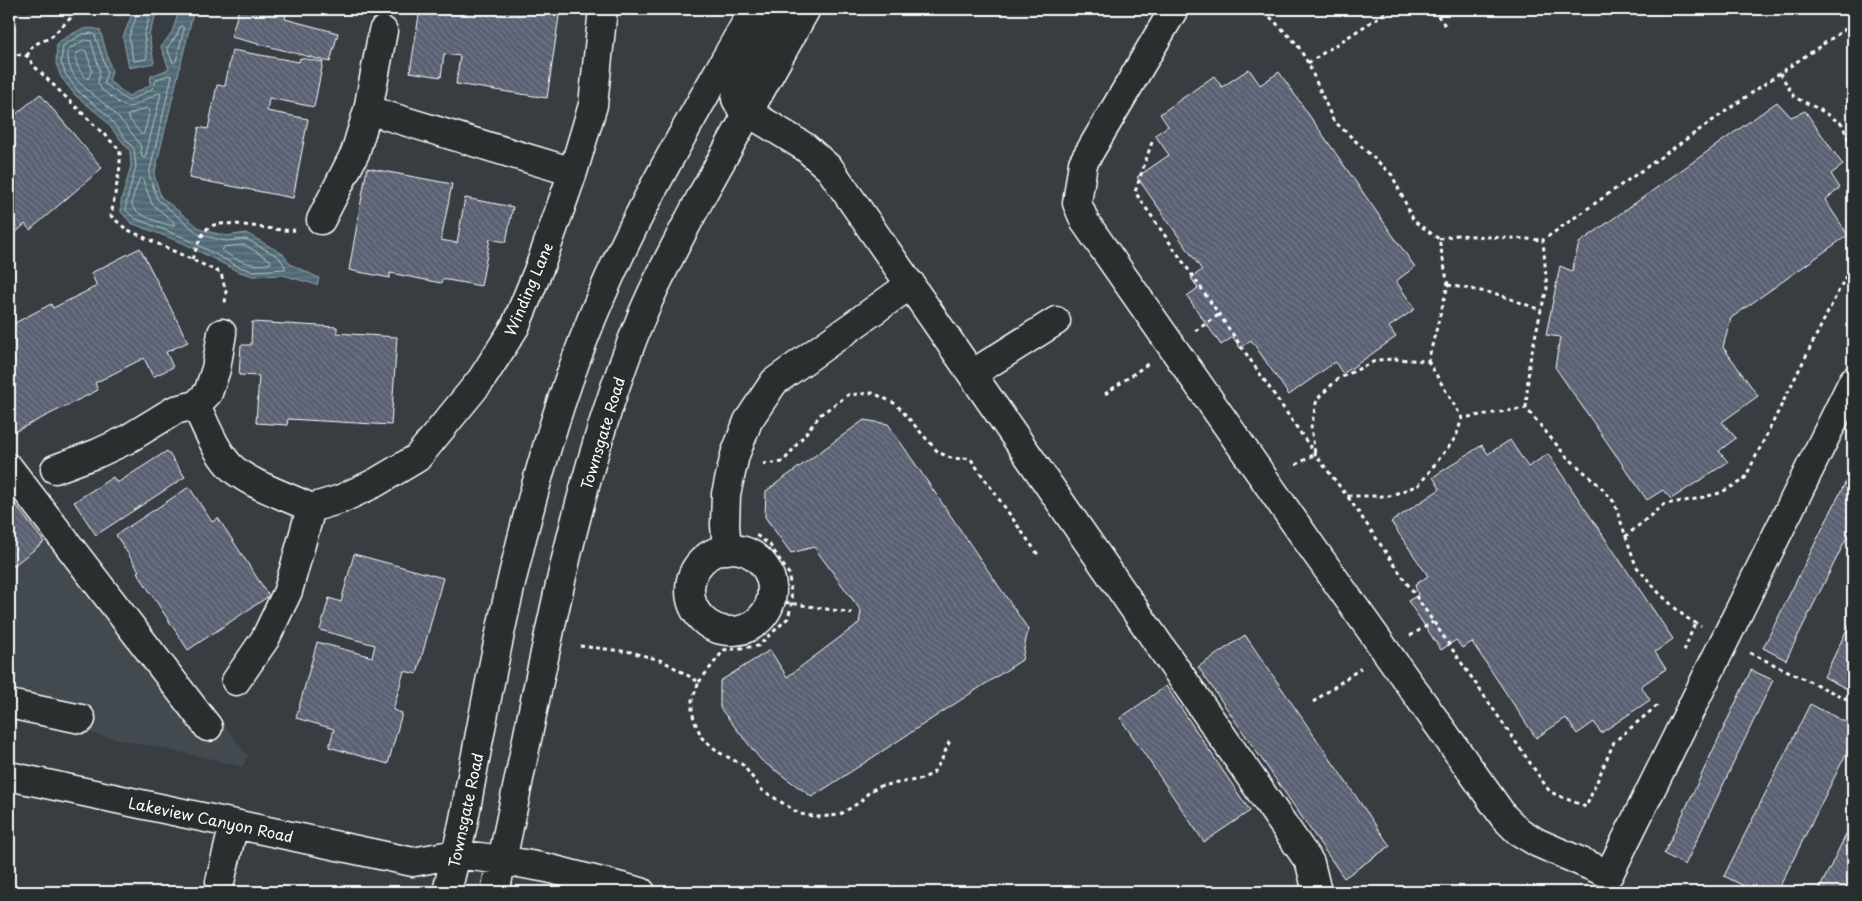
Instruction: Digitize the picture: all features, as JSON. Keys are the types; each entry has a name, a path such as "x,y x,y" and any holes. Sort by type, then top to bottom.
{"street":[{"name":"Winding Lane","path":"311,508 341,499 375,484 417,458 481,380 515,327 540,266 574,172 592,105 603,9"},
{"name":"Townsgate Road","path":"452,891 456,854 516,559 552,426 584,339 623,248 667,162 754,9"},
{"path":"776,9 740,78 736,100 747,112 805,147 830,169 1310,863 1317,892"},
{"name":"Townsgate Road","path":"495,892 559,590 580,503 601,429 641,318 664,267 747,112 806,9"},
{"path":"1174,9 1083,163 1077,203 1085,222 1504,817 1518,831 1538,843 1609,874 1726,641 1853,381"},
{"path":"321,220 355,153 368,110 383,30"},
{"path":"368,110 574,172"},
{"path":"727,550 724,525 726,494 735,454 748,421 774,382 911,284"},
{"path":"972,374 1056,320"},
{"path":"55,468 98,454 126,440 175,410 196,405 208,393 216,369 222,333"},
{"path":"196,405 216,447 230,467 251,481 311,508 288,591 265,639 236,682"},
{"path":"9,468 208,727"},
{"path":"727,550 741,550 753,556 763,565 770,577 772,591 781,601 752,626 740,630 726,631 713,627 702,619 690,598 691,582 696,570 704,560 714,553 727,550"},
{"path":"9,704 81,720"},
{"name":"Lakeview Canyon Road","path":"9,776 413,862 456,854 502,860 547,868 641,892"},
{"path":"220,882 234,824"},
{"name":"Lakeview Canyon Road","path":"413,862 452,891"}],"path":[{"path":"27,56 33,45 50,38 80,9"},
{"path":"1256,9 1271,18 1297,44 1308,63 1333,120 1392,175 1414,221 1439,239 1448,285 1428,361 1462,418 1456,437 1419,485 1389,496 1348,496"},
{"path":"1308,63 1391,9"},
{"path":"1433,9 1447,28"},
{"path":"1439,239 1457,236 1543,240 1780,73 1853,24"},
{"path":"9,53 27,56 34,67 120,150 120,167 111,216 126,229 221,273 226,292 222,333"},
{"path":"1780,73 1794,97 1819,109 1842,124 1852,148 1853,179"},
{"path":"1152,142 1135,192 1315,454 1348,496 1550,792 1586,807 1614,742 1664,700"},
{"path":"1853,205 1853,218"},
{"path":"192,259 206,229 214,224 293,231 313,225 321,220"},
{"path":"1543,240 1547,289 1529,365 1526,408 1565,455 1600,486 1614,502 1636,566 1660,594 1685,617 1726,641 1853,702"},
{"path":"1625,537 1664,504 1720,493 1744,480 1853,262"},
{"path":"1448,285 1497,294 1541,310"},
{"path":"1315,454 1311,427 1318,400 1338,379 1377,360 1428,361"},
{"path":"758,465 783,462 821,414 848,396 873,393 896,404 938,452 953,459 970,458 1039,556"},
{"path":"1462,418 1526,408"},
{"path":"1268,482 1315,454"},
{"path":"751,532 770,545 790,574 781,601 788,618 758,646 724,650 699,682 692,700 692,709 694,720 702,738 720,753 743,765 762,790 800,814 820,817 839,815 860,802 870,791 880,786 922,780 933,773 941,761 951,738"},
{"path":"781,601 852,613"},
{"path":"1681,657 1696,623"},
{"path":"580,646 631,652 663,661 699,682"}],"shaded area":[{"path":"9,446 248,756 242,767 9,716"}],"water":[{"path":"134,9 141,9 156,14 149,35 154,63 129,68 123,37"},
{"path":"180,9 194,9 154,175 161,197 202,230 227,236 246,233 283,254 290,264 319,278 317,285 283,275 253,276 237,271 183,243 131,223 121,212 121,202 131,166 130,151 102,117 75,95 61,77 56,63 57,43 83,29 100,30 112,72 109,81 129,96 150,85 151,76 169,69 161,47 172,32"}],"building":[{"path":"239,9 287,9 285,19 338,33 330,62 231,37"},
{"path":"420,9 560,10 547,98 456,84 460,56 444,54 441,77 410,72"},
{"path":"232,50 299,62 300,58 323,62 314,107 269,98 267,111 308,119 293,198 189,178 199,127 208,129 217,85 225,86"},
{"path":"1249,69 1260,85 1279,72 1415,267 1396,281 1415,309 1389,327 1396,337 1343,374 1335,362 1289,395 1251,340 1240,348 1233,337 1221,345 1187,296 1198,288 1191,278 1202,270 1137,177 1169,155 1155,135 1168,126 1160,114 1214,76 1222,87"},
{"path":"40,94 102,168 30,230 25,224 9,239 9,120"},
{"path":"1777,102 1791,117 1805,111 1843,165 1831,174 1840,188 1825,200 1848,235 1731,318 1723,347 1758,396 1722,422 1736,438 1719,451 1728,462 1671,499 1663,490 1647,500 1555,367 1560,337 1546,335 1560,266 1572,271 1579,243"},
{"path":"367,168 452,184 441,240 457,243 465,198 513,207 506,242 490,239 481,286 442,279 441,283 390,273 390,278 349,270"},
{"path":"140,248 188,342 166,352 173,367 153,377 144,358 95,383 98,390 14,432 9,422 9,326 51,304 53,308 97,286 91,273"},
{"path":"252,322 337,327 337,333 397,337 391,425 288,419 287,425 256,423 259,376 239,375 241,345 251,345"},
{"path":"864,420 888,424 1028,629 1022,660 812,797 761,760 720,708 720,681 770,650 787,677 859,623 861,611 814,547 791,553 765,517 766,491"},
{"path":"1510,440 1528,467 1548,454 1673,639 1655,652 1666,669 1641,686 1650,700 1601,733 1594,722 1577,734 1566,718 1536,738 1472,642 1462,648 1456,640 1441,650 1408,601 1418,595 1415,585 1428,576 1391,522 1440,489 1433,477 1482,445 1488,454"},
{"path":"167,451 185,477 96,535 74,502 113,477 117,483"},
{"path":"1853,467 1853,525 1786,660 1763,648"},
{"path":"189,487 212,522 218,518 269,596 188,650 137,572 139,571 116,535"},
{"path":"9,496 44,542 9,569"},
{"path":"354,554 443,578 417,674 404,671 393,710 402,713 388,764 329,747 334,729 296,718 317,642 372,657 375,645 320,630 329,598 341,602"},
{"path":"1853,617 1853,692 1824,677"},
{"path":"1245,635 1390,846 1344,878 1198,667"},
{"path":"1751,670 1773,680 1685,865 1664,854"},
{"path":"1166,686 1250,811 1204,842 1120,718"},
{"path":"1810,704 1853,726 1853,740 1777,892 1756,892 1724,876"},
{"path":"1853,820 1853,881 1847,892 1818,892"}]}
